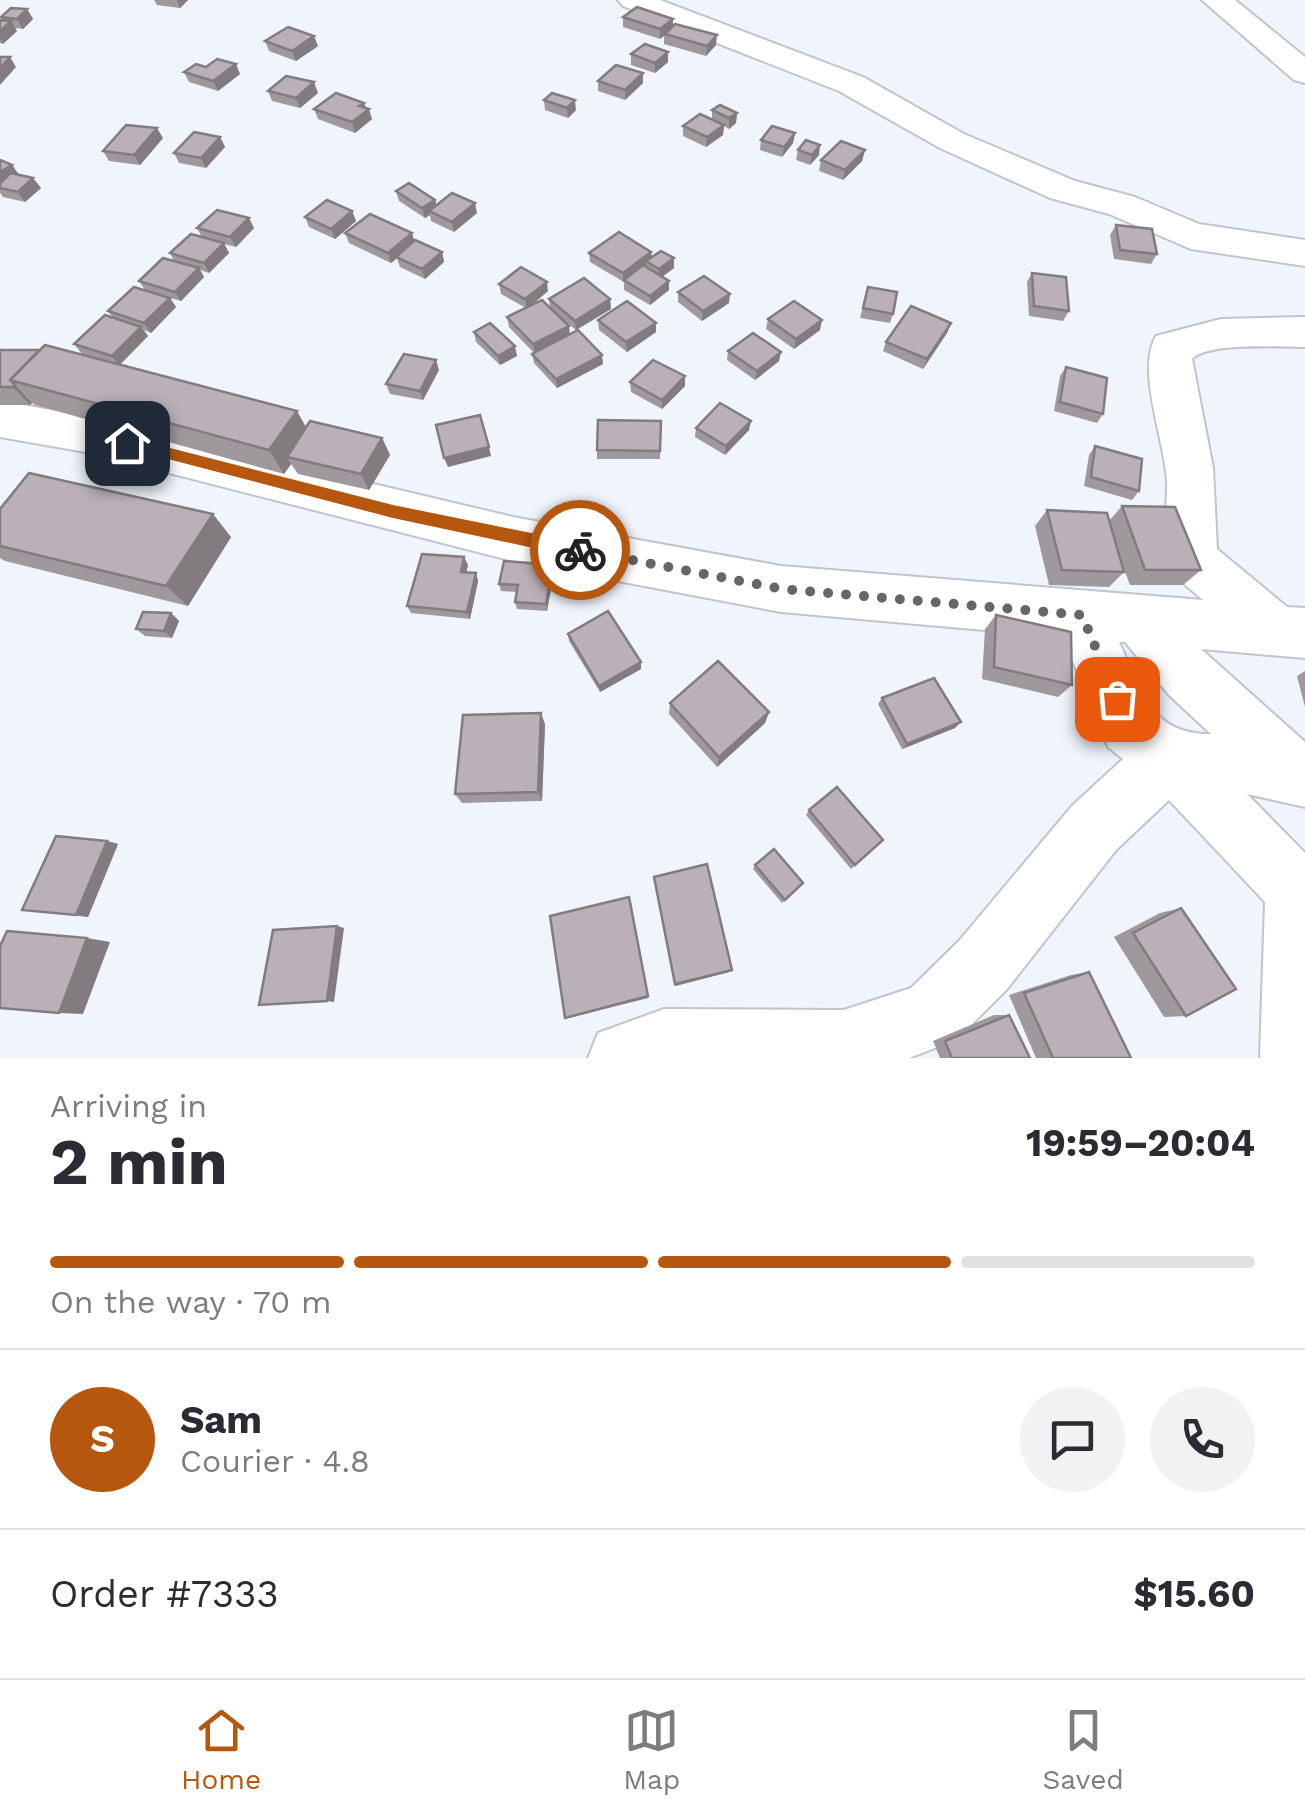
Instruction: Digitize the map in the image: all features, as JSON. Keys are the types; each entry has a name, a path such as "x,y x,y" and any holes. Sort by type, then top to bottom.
{"street":[{"path":"633,0 851,84 952,141 1063,190 1122,206 1191,236 1305,253"},
{"path":"1216,0 1305,73"},
{"path":"1288,630 1192,558 1189,460 1180,402 1169,364 1170,347 1196,336 1239,330 1305,332"},
{"path":"0,419 127,443 513,539 782,589 1288,630"},
{"path":"1111,617 1128,728 1178,766 1297,890 1294,1058"},
{"path":"1111,617 1188,676 1304,779"},
{"path":"623,1058 664,1044 844,1045 932,1016 983,965 1094,828 1146,778 1178,766 1241,763 1304,779"}],"building":[{"path":"637,7 673,19 660,29 623,17"},
{"path":"11,8 27,9 17,19 1,17"},
{"path":"675,24 717,35 707,46 665,34"},
{"path":"288,27 314,36 292,51 265,41"},
{"path":"645,44 668,52 655,63 631,54"},
{"path":"217,59 236,64 213,81 184,72 196,64 206,67"},
{"path":"616,65 643,73 625,90 598,81"},
{"path":"286,76 314,82 296,98 268,91"},
{"path":"336,93 364,103 359,106 369,109 352,122 314,109"},
{"path":"552,93 575,100 567,108 544,100"},
{"path":"720,105 737,113 729,118 712,110"},
{"path":"700,114 724,125 707,137 683,126"},
{"path":"126,125 157,128 134,155 103,151"},
{"path":"772,126 795,133 784,147 761,140"},
{"path":"194,132 220,137 201,158 174,153"},
{"path":"806,140 820,145 812,155 798,150"},
{"path":"841,141 865,150 845,170 821,160"},
{"path":"0,160 12,165 0,172"},
{"path":"11,173 33,178 18,192 0,188"},
{"path":"409,183 435,200 422,208 396,191"},
{"path":"452,193 475,203 452,222 429,211"},
{"path":"327,200 352,211 331,229 305,217"},
{"path":"217,210 249,218 230,237 197,228"},
{"path":"370,214 412,233 388,253 345,233"},
{"path":"1116,225 1152,229 1157,254 1120,250"},
{"path":"619,232 651,252 623,273 589,253"},
{"path":"191,234 224,243 204,263 170,253"},
{"path":"415,240 442,252 422,269 396,257"},
{"path":"661,251 674,258 659,269 646,261"},
{"path":"163,258 199,268 175,292 139,281"},
{"path":"643,265 669,281 650,296 624,280"},
{"path":"521,267 547,282 525,299 499,284"},
{"path":"1032,273 1066,277 1069,311 1034,306"},
{"path":"704,276 730,294 703,311 678,292"},
{"path":"584,278 610,299 575,321 549,299"},
{"path":"134,287 170,298 144,323 108,311"},
{"path":"868,287 897,292 893,314 863,308"},
{"path":"542,300 569,326 533,344 507,317"},
{"path":"627,301 656,323 626,342 598,320"},
{"path":"794,301 822,320 796,339 768,319"},
{"path":"911,306 951,323 927,359 886,342"},
{"path":"105,315 141,327 112,356 74,344"},
{"path":"490,323 515,346 498,356 474,332"},
{"path":"578,330 602,355 556,379 532,354"},
{"path":"753,333 781,352 757,371 728,351"},
{"path":"45,345 297,411 269,450 10,380"},
{"path":"0,350 39,350 10,380 13,387 0,387"},
{"path":"404,354 436,360 420,391 386,384"},
{"path":"653,360 685,376 662,400 630,382"},
{"path":"1066,367 1107,378 1103,414 1060,402"},
{"path":"720,403 751,421 726,446 696,428"},
{"path":"480,415 489,447 444,458 436,425"},
{"path":"598,420 661,421 660,451 597,450"},
{"path":"310,421 382,438 361,474 287,457"},
{"path":"1095,446 1142,459 1139,491 1091,477"},
{"path":"29,473 213,514 166,586 0,546 0,509"},
{"path":"1122,506 1175,507 1201,570 1145,570"},
{"path":"1047,510 1107,513 1124,572 1062,570"},
{"path":"422,554 464,557 461,572 476,573 467,612 407,606"},
{"path":"504,561 553,565 546,604 515,602 518,585 499,584"},
{"path":"608,611 641,662 599,686 568,634"},
{"path":"143,612 171,613 164,631 136,629"},
{"path":"996,615 1071,632 1072,685 994,667"},
{"path":"718,661 769,712 719,757 670,703"},
{"path":"934,678 961,722 907,744 882,698"},
{"path":"541,713 538,792 455,794 463,715"},
{"path":"837,787 883,840 855,865 809,810"},
{"path":"56,836 107,841 76,915 22,910"},
{"path":"774,849 803,883 785,900 755,865"},
{"path":"707,864 732,970 675,984 654,877"},
{"path":"629,897 648,996 565,1018 550,916"},
{"path":"1181,908 1236,989 1186,1016 1133,933"},
{"path":"337,926 327,1001 259,1005 273,930"},
{"path":"7,931 87,938 59,1013 0,1008 0,946"},
{"path":"1089,972 1131,1058 1053,1058 1024,993"},
{"path":"1009,1015 1030,1058 952,1058 945,1041"}],"way so far":[{"path":"580,550 782,589 873,600 1082,615 1117,699"}],"route":[{"path":"127,443 393,511 580,550"}]}
